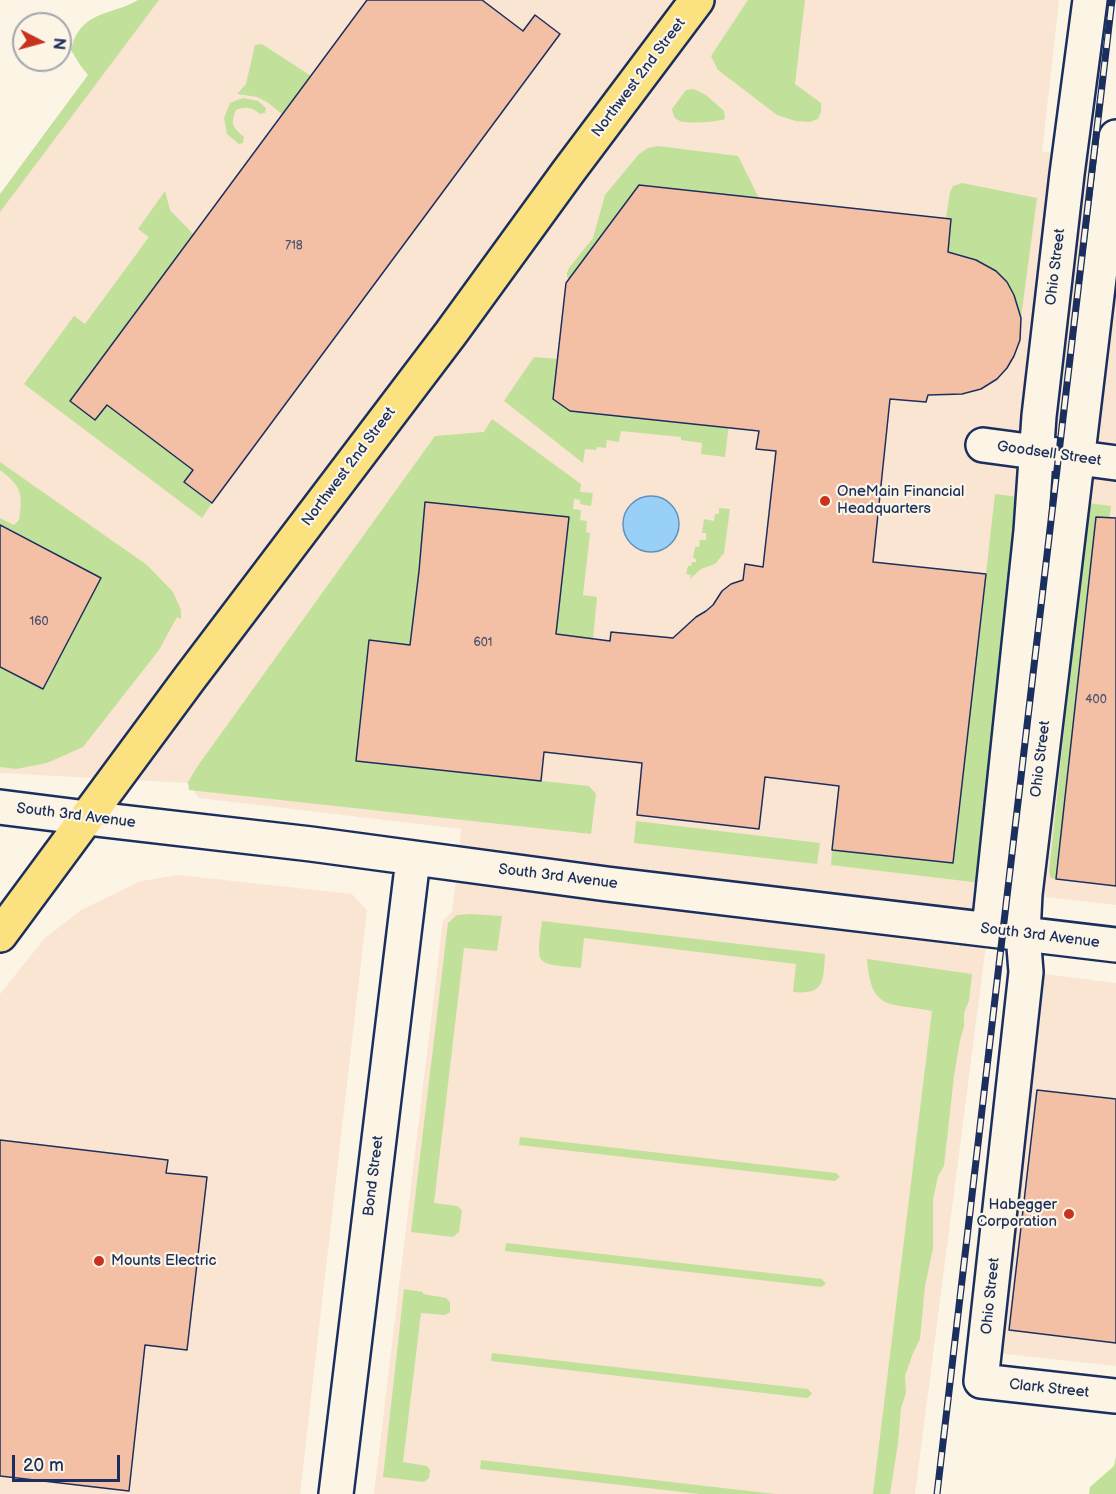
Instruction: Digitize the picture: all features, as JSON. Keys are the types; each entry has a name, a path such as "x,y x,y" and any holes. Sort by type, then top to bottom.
{"main road":[{"name":"Northwest 2nd Street","path":"0,935 698,0"}],"street":[{"name":"Ohio Street","path":"989,929 1031,531 1035,453 1067,174 1090,0"},
{"name":"Ohio Street","path":"981,1381 1026,972 1023,934 1027,871 1116,137"},
{"name":"Goodsell Street","path":"983,445 1116,463"},
{"name":"South 3rd Avenue","path":"0,807 312,844 607,884 1116,945"},
{"name":"Bond Street","path":"336,1494 413,859"},
{"name":"Clark Street","path":"981,1381 1116,1396"}],"shaded area":[{"path":"144,0 1059,0 1042,152 1116,158 1116,905 993,891 915,1494 374,1494 443,920 452,912 461,829 199,798 187,783 0,773 0,194"},
{"path":"179,875 352,894 367,910 300,1494 0,1494 0,994 44,939 81,910 141,881"},
{"path":"1037,973 1116,983 1116,1366 995,1353"}],"green space":[{"path":"138,0 159,0 0,212 0,194 88,75 72,52 75,37 89,21"},
{"path":"748,0 805,0 795,84 821,103 818,119 810,122 796,121 777,115 718,70 711,56"},
{"path":"262,44 311,76 282,114 257,97 237,94 246,84 255,45"},
{"path":"694,89 706,95 724,111 725,119 683,122 676,119 672,109 686,90"},
{"path":"243,98 258,101 266,108 265,113 260,114 249,108 236,110 234,125 244,137 243,143 239,144 227,134 224,118 230,103"},
{"path":"658,146 738,156 759,198 639,185 569,279 567,273 569,268 593,238 605,195 639,154 648,148"},
{"path":"962,183 1037,198 1021,318 1015,298 1003,278 978,262 948,254 951,219 946,218 950,192 953,186"},
{"path":"165,191 170,210 193,234 70,401 95,420 107,405 193,470 184,483 212,503 202,518 24,384 74,316 85,324 149,237 138,229"},
{"path":"534,357 558,359 730,415 725,457 701,454 702,443 681,440 681,437 621,431 619,442 607,440 606,448 585,449 583,463 504,401"},
{"path":"492,419 581,484 580,492 593,493 591,506 580,504 580,500 574,499 573,509 581,510 580,520 587,521 586,532 590,533 583,595 597,597 593,639 556,634 569,517 425,502 410,645 357,761 589,786 596,794 591,834 189,790 188,782 197,767 435,436 484,432"},
{"path":"0,462 147,565 173,592 181,610 181,619 177,617 159,650 83,747 47,763 16,769 0,767 0,667 43,689 101,578 0,525 0,518 14,525 19,520 21,497 17,486 0,470"},
{"path":"995,494 1026,498 981,883 831,865 832,850 953,863"},
{"path":"1088,503 1111,506 1056,879 1051,878 1049,872"},
{"path":"719,508 730,509 724,553 715,564 701,569 690,579 691,575 686,574 688,566 696,562 693,558 695,547 699,547 700,540 706,540 706,533 702,533 704,519 714,521 715,514 719,514"},
{"path":"636,821 820,843 817,864 634,843"},
{"path":"457,915 502,916 497,951 464,948 434,1203 457,1206 462,1210 459,1232 453,1237 411,1232 448,923"},
{"path":"542,921 825,954 823,978 821,984 812,991 793,992 796,964 584,938 581,968 555,965 542,960 540,955"},
{"path":"867,959 972,974 954,1076 944,1166 938,1176 933,1200 933,1248 925,1286 920,1339 905,1376 906,1393 901,1408 890,1494 873,1494 932,1011 894,1005 878,997 869,976"},
{"path":"520,1137 836,1173 840,1177 835,1181 519,1145"},
{"path":"506,1243 822,1279 826,1284 821,1287 505,1251"},
{"path":"404,1289 446,1298 450,1302 450,1312 445,1315 421,1313 403,1462 427,1466 430,1470 429,1478 424,1482 383,1477"},
{"path":"492,1353 808,1389 812,1394 807,1398 491,1361"},
{"path":"1116,1456 1116,1494 1089,1494 1090,1487 1114,1466"},
{"path":"481,1460 775,1494 700,1494 480,1469"}],"water":[{"path":"651,496 666,501 674,509 679,524 674,539 666,547 651,552 636,547 628,539 623,524 628,509 636,501"}],"building":[{"path":"367,0 482,0 523,31 535,15 560,34 212,503 184,482 193,470 107,405 95,420 70,401"},
{"name":"OneMain Financial Headquarters","path":"639,185 951,219 948,252 976,260 996,271 1007,282 1014,295 1021,318 1020,340 1007,368 997,379 981,389 962,394 928,395 926,402 890,399 873,562 986,574 953,863 832,850 839,786 765,777 759,829 637,815 642,763 544,752 541,781 356,761 369,640 410,645 425,502 569,517 556,634 610,641 611,632 673,638 713,605 722,591 731,584 743,580 745,564 763,567 776,451 756,449 759,431 570,411 553,399 566,283"},
{"path":"1096,517 1116,518 1116,886 1056,879"},
{"path":"0,525 101,578 43,689 0,667"},
{"name":"Habegger Corporation","path":"1037,1090 1116,1099 1116,1343 1009,1330"},
{"name":"Mounts Electric","path":"0,1140 168,1160 166,1173 207,1177 187,1350 145,1345 129,1491 0,1476"}],"railway":[{"path":"937,1494 1112,0"}],"place":[{"name":"OneMain Financial Headquarters","path":"825,501"},
{"name":"Habegger Corporation","path":"1069,1214"},
{"name":"Mounts Electric","path":"99,1261"}]}
